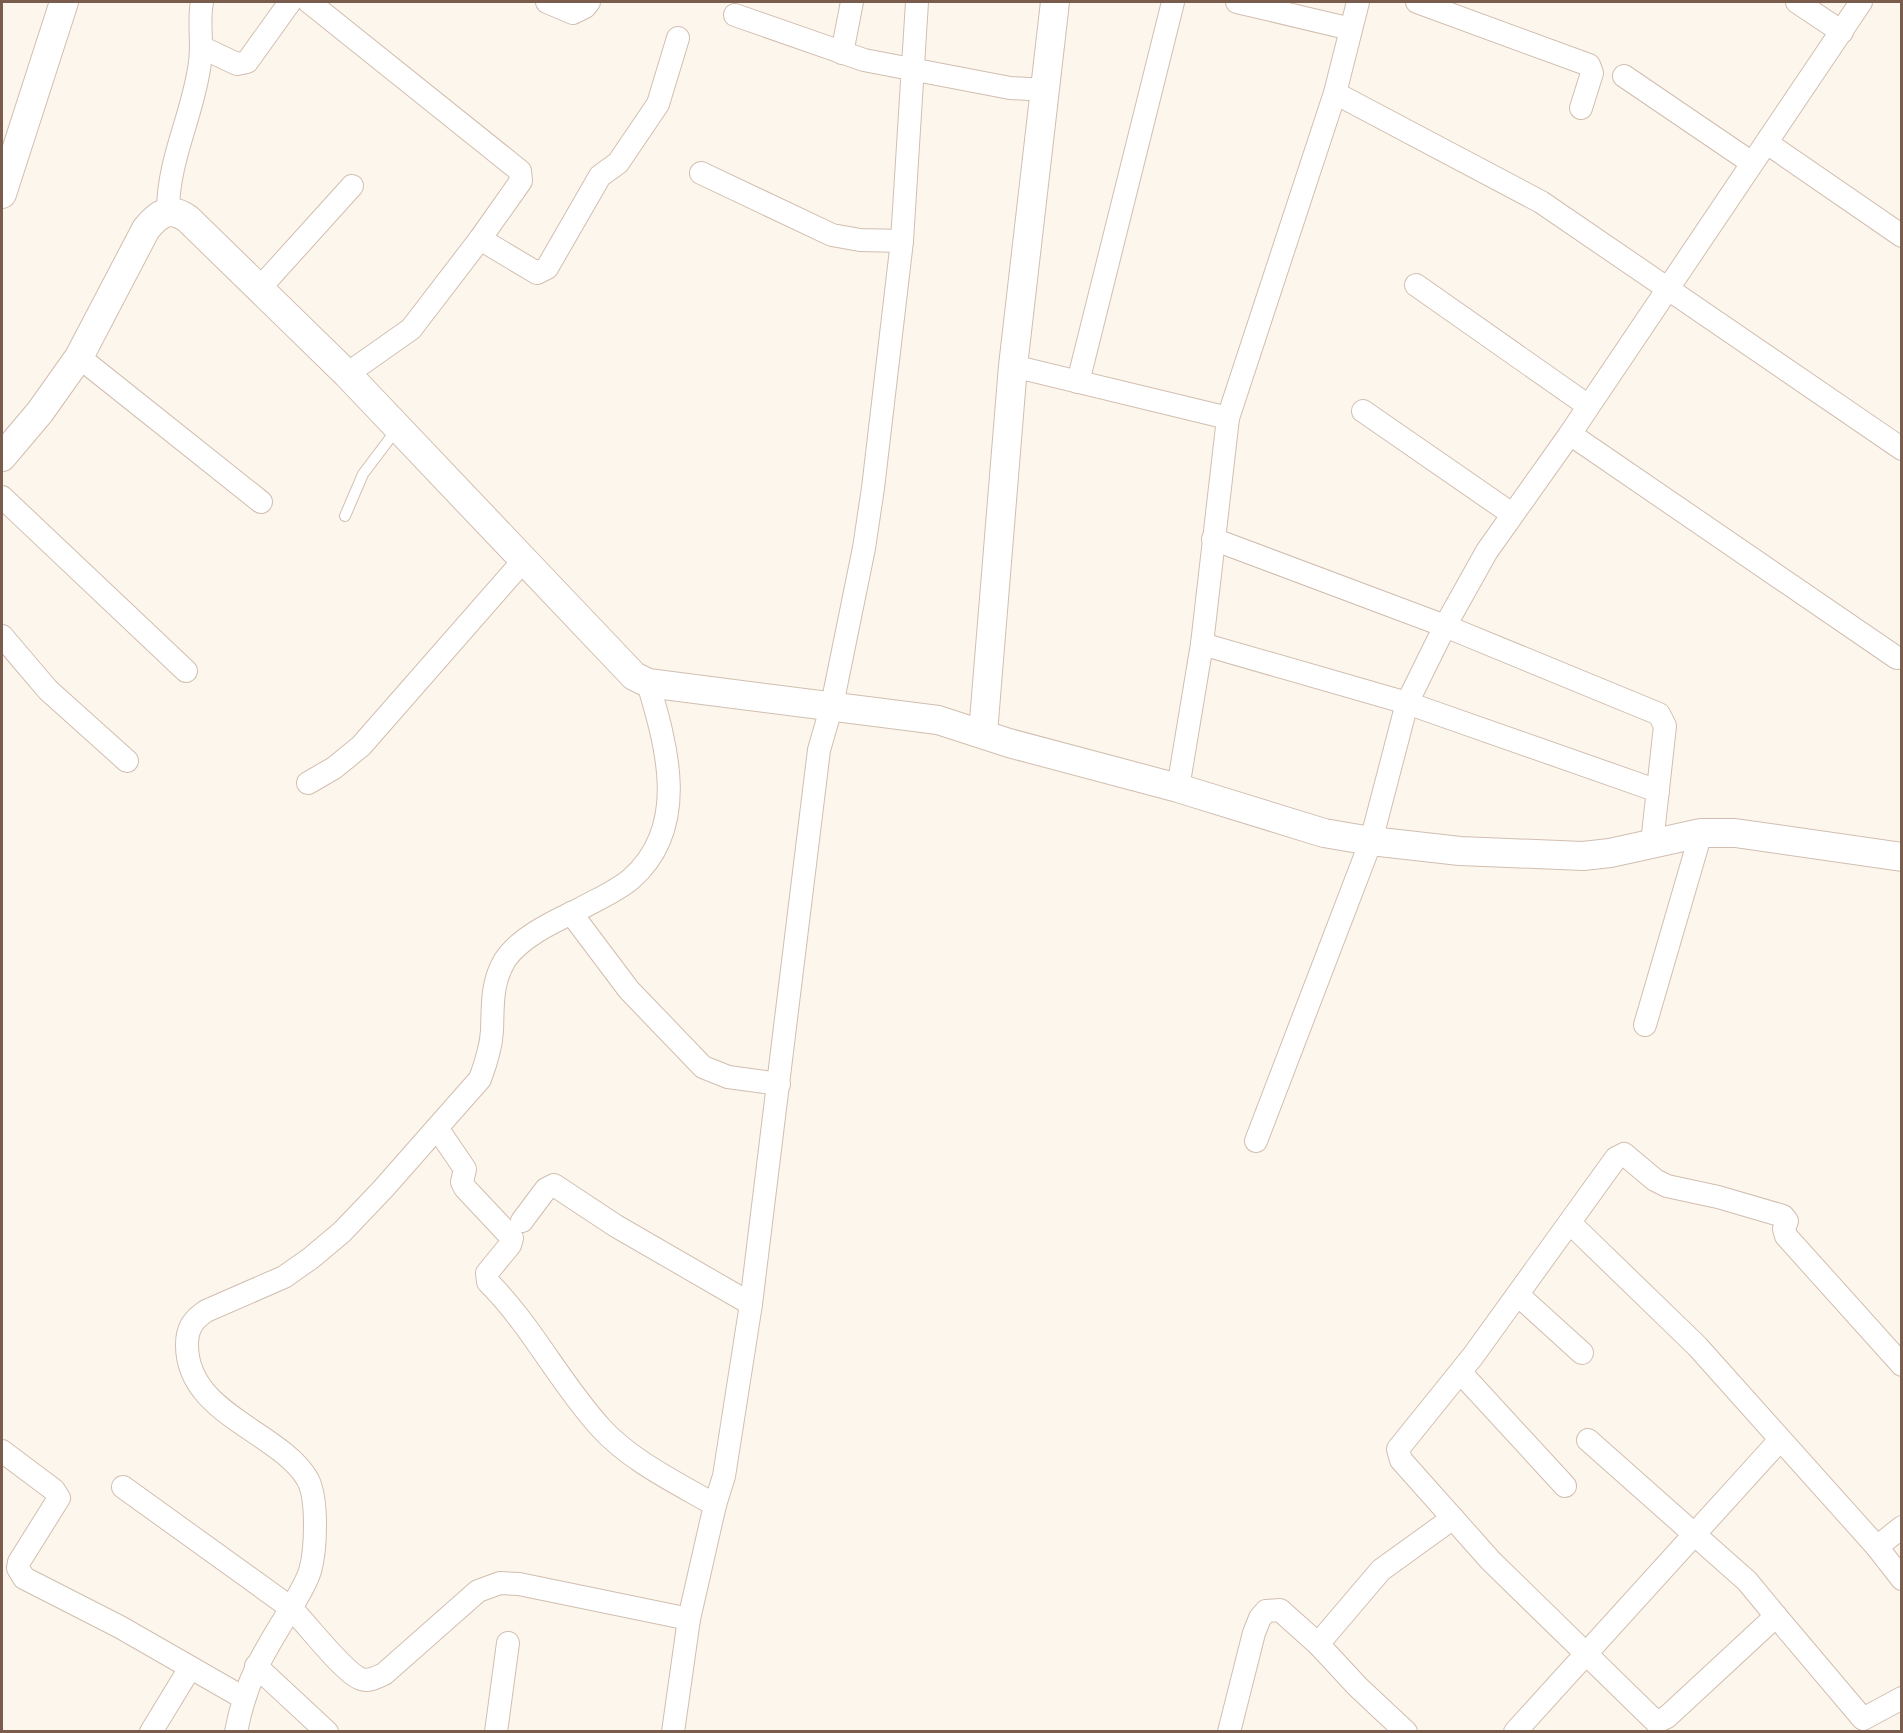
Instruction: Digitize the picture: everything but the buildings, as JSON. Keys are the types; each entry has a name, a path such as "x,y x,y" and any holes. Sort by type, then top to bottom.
{"street":[{"path":"2,194 64,2"},
{"path":"168,211 168,181 195,84 201,47 199,24 202,2"},
{"path":"201,47 237,63 247,62 290,2"},
{"path":"309,2 520,171 521,181 411,329 347,374"},
{"path":"547,2 573,13 589,2"},
{"path":"842,53 852,2"},
{"path":"673,1731 689,1619 715,1505 724,1476 751,1304 819,750 832,705 870,508 902,241 917,2"},
{"path":"983,733 1013,366 1055,2"},
{"path":"1078,382 1173,2"},
{"path":"1238,2 1351,29"},
{"path":"1178,788 1202,644 1228,418 1335,93 1358,2"},
{"path":"1417,2 1589,64 1592,73 1581,108"},
{"path":"1797,2 1842,32"},
{"path":"1256,1141 1371,841 1407,703 1445,626 1487,550 1570,434 1587,405 1861,2"},
{"path":"735,15 842,53 1010,88 1045,90"},
{"path":"480,239 537,273 547,268 600,176 618,163 658,104 678,38"},
{"path":"1624,76 1752,163"},
{"path":"1335,93 1541,202 1902,450"},
{"path":"1767,143 1902,236"},
{"path":"701,173 832,235 860,240 902,241"},
{"path":"259,289 352,186"},
{"path":"2,457 40,412 79,357 146,229 154,218 168,211 188,219 347,374 633,676 648,683 926,717 1009,743 1178,788 1324,833 1371,841 1460,851 1583,855 1701,833 1789,839 1902,857"},
{"path":"1416,285 1587,405"},
{"path":"79,357 261,502"},
{"path":"1013,366 1228,418"},
{"path":"1363,411 1512,514"},
{"path":"1570,434 1897,658"},
{"path":"2,497 186,671"},
{"path":"1213,539 1445,626 1659,714 1665,726 1652,843"},
{"path":"308,783 334,768 361,746 523,561"},
{"path":"2,636 48,690 128,761"},
{"path":"1202,644 1407,703 1658,791"},
{"path":"236,1731 242,1697 256,1666 291,1608 310,1570 314,1520 313,1497 308,1481 286,1457 238,1423 200,1384 187,1358 189,1329 195,1319 206,1311 284,1277 342,1232 480,1079 488,1059 493,992 506,959 526,941 629,881 643,867 662,831 670,794 667,753 648,683"},
{"path":"1645,1025 1701,833"},
{"path":"571,913 629,990 703,1067 728,1077 779,1084"},
{"path":"437,1128 465,1169 462,1182 465,1188 512,1238 510,1245 487,1273 488,1282 538,1342 575,1397 602,1430 648,1464 715,1505"},
{"path":"1776,1616 1667,1717 1656,1722 1491,1561 1401,1460 1398,1449 1461,1373 1616,1158 1624,1154 1667,1186 1718,1197 1783,1216 1787,1221 1784,1229 1786,1236 1902,1365"},
{"path":"522,1221 546,1189 554,1185 615,1226 751,1304"},
{"path":"1570,1223 1697,1346 1779,1441 1877,1547 1902,1579"},
{"path":"1518,1295 1582,1353"},
{"path":"1461,1373 1564,1486"},
{"path":"1588,1440 1747,1581 1857,1725 1902,1698"},
{"path":"1515,1731 1779,1441"},
{"path":"2,1451 54,1490 59,1498 19,1562 18,1568 24,1578 120,1627 242,1697"},
{"path":"123,1487 291,1608 349,1670 362,1680 384,1674 478,1591 500,1583 519,1584 689,1619"},
{"path":"1318,1644 1382,1570 1453,1518"},
{"path":"1877,1547 1902,1527"},
{"path":"1229,1731 1254,1633 1260,1618 1266,1611 1280,1610 1406,1731"},
{"path":"496,1731 508,1643"},
{"path":"256,1666 327,1731"},
{"path":"151,1731 190,1668"}],"lane":[{"path":"345,516 363,474 399,428"}]}
